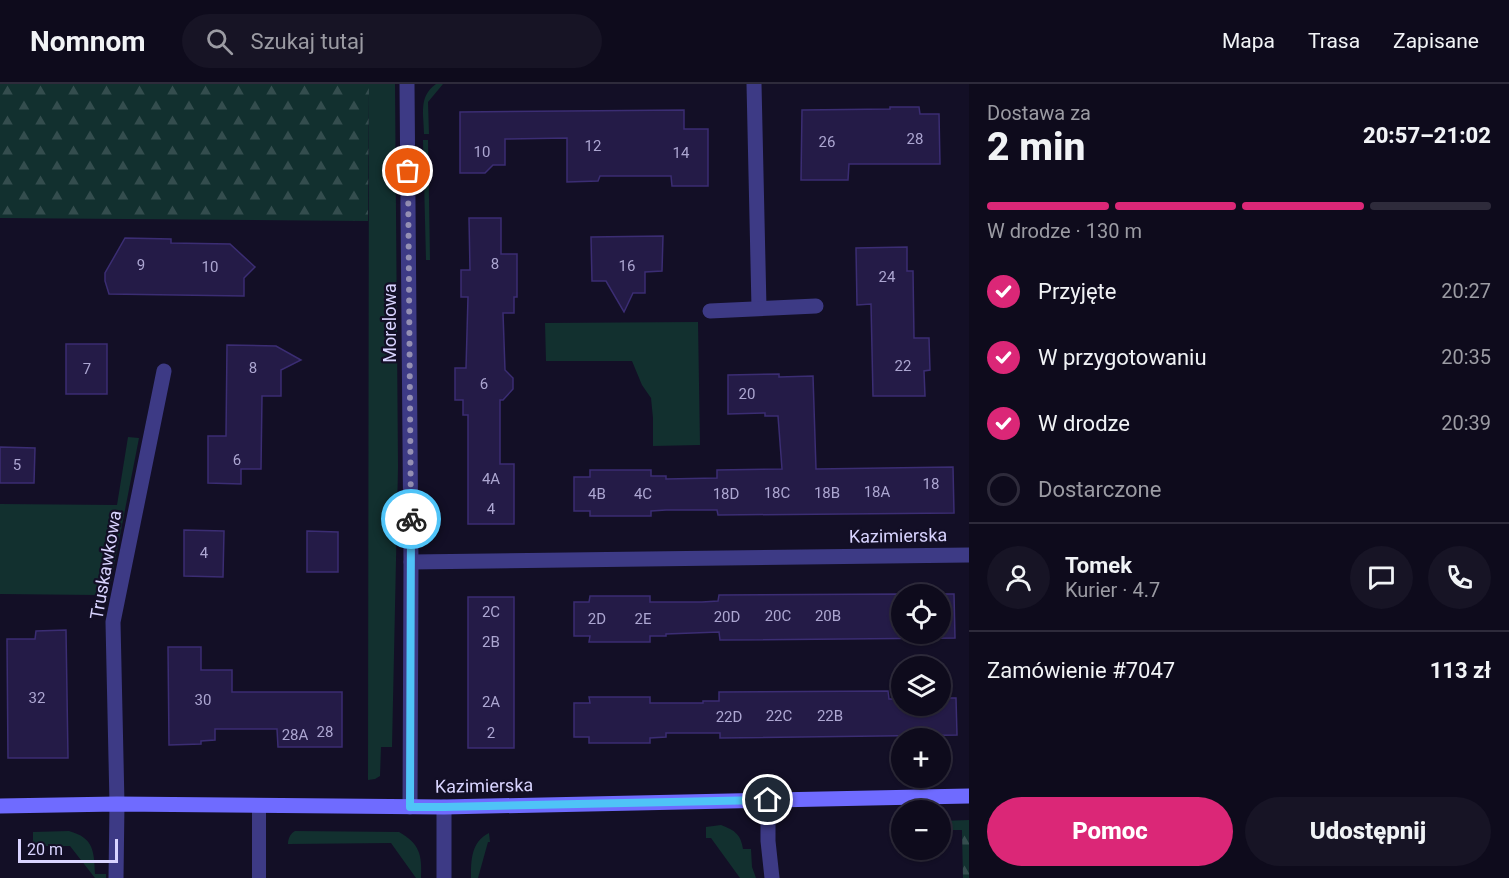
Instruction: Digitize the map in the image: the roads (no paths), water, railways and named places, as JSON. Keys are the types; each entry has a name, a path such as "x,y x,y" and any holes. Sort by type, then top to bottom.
{"street":[{"name":"Morelowa","path":"407,84 411,562 410,807"},
{"path":"754,84 759,308"},
{"path":"710,311 816,306"},
{"name":"Truskawkowa","path":"116,878 117,804 113,622 164,370"},
{"name":"Kazimierska","path":"411,562 969,555"},
{"name":"Kazimierska","path":"0,806 117,804 444,807 969,796"},
{"path":"768,800 768,841 772,878"},
{"path":"444,807 444,878"}],"lane":[{"path":"259,806 259,878"}]}
